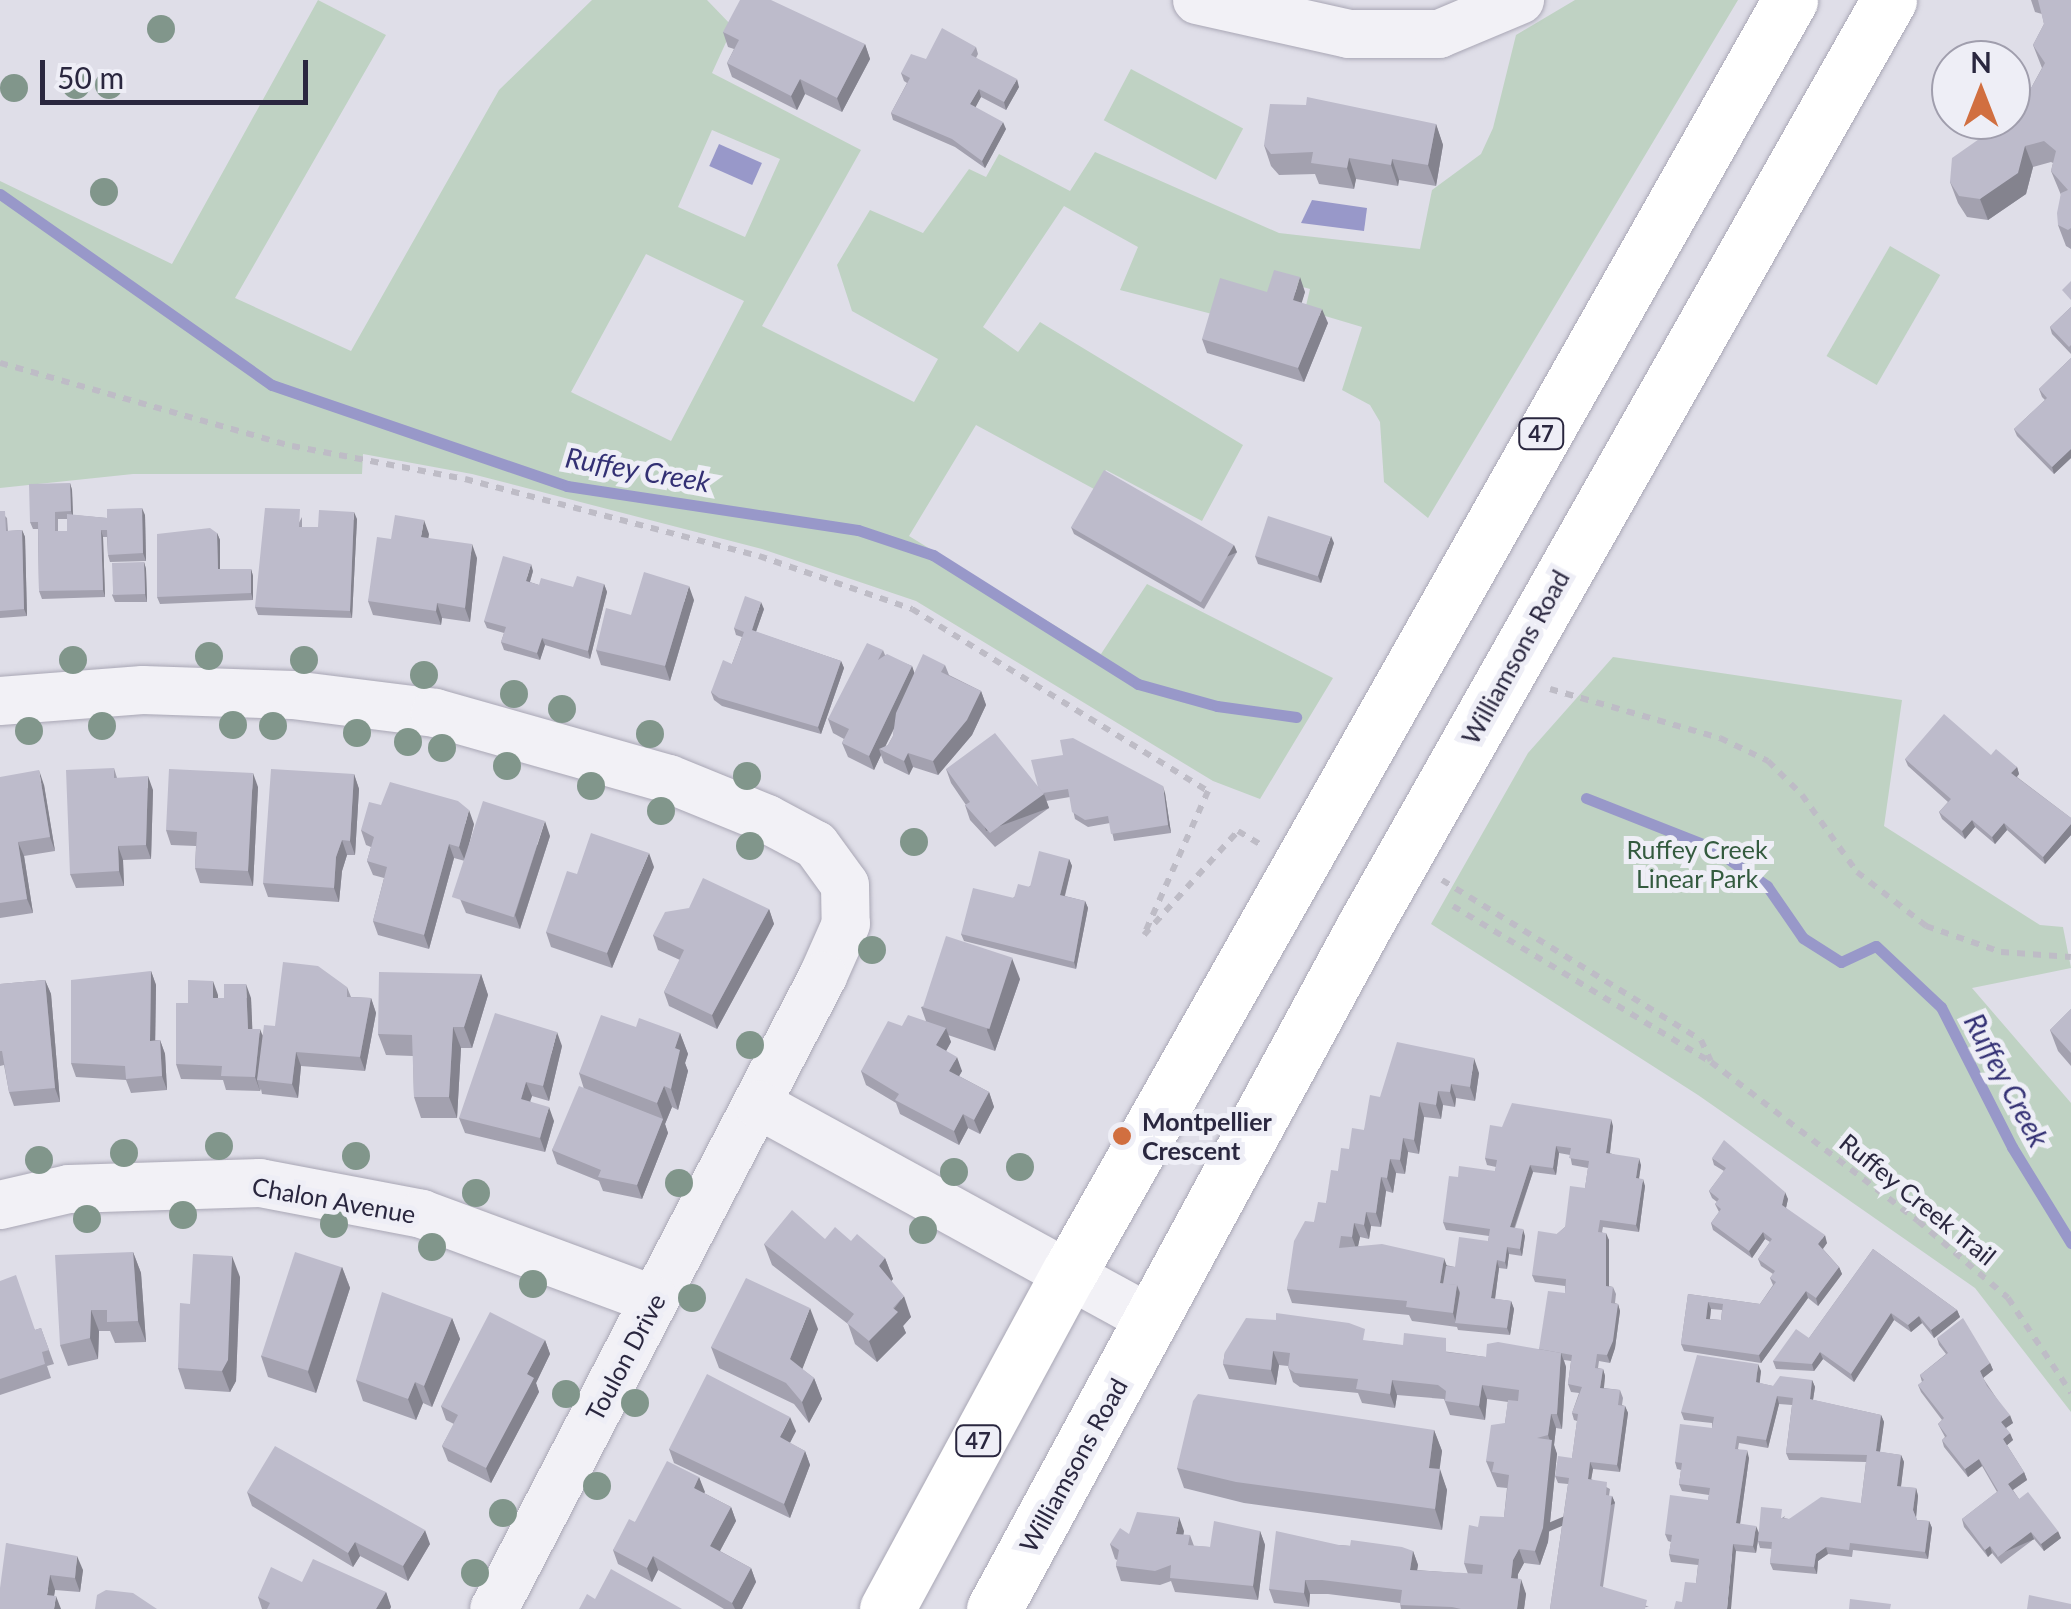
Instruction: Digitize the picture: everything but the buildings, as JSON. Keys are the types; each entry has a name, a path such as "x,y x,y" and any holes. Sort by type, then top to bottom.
{"main road":[{"name":"47","path":"887,1609 1069,1274 1790,0"},
{"name":"Williamsons Road","path":"994,1609 1404,857 1889,0"}],"street":[{"path":"1197,0 1349,34 1439,34 1520,0"},
{"path":"0,701 143,690 294,695 435,713 669,779 816,844 845,885 846,924 759,1105 1152,1320"},
{"name":"Toulon Drive","path":"494,1609 759,1105"},
{"name":"Chalon Avenue","path":"0,1205 69,1189 260,1183 422,1214 654,1300"}],"path":[{"path":"0,363 292,446 464,478 741,552 912,609 1208,791 1144,936 1238,831 1263,846"},
{"path":"1550,689 1720,738 1768,761 1857,872 1926,926 2000,952 2071,957"},
{"path":"1404,857 1700,1040 1712,1062"},
{"path":"1454,906 1712,1062"},
{"name":"Ruffey Creek Trail","path":"1712,1062 2008,1298 2071,1393"}],"green space":[{"path":"318,0 386,35 235,298 351,351 499,90 592,0 707,0 733,27 712,73 861,150 762,326 914,402 938,359 852,311 837,265 870,210 923,233 969,169 986,177 999,154 1070,191 1095,152 1279,233 1420,249 1432,190 1481,154 1493,128 1516,35 1575,0 1738,0 1428,518 1384,482 1380,422 1370,405 1342,390 1362,327 1305,310 1310,289 1278,280 1270,301 1212,314 1120,290 1138,247 1064,206 983,327 1018,352 1040,322 1243,445 1202,521 1106,470 1094,489 976,425 909,536 1101,654 1147,584 1333,678 1260,799 1213,781 916,601 762,549 472,474 363,454 362,474 133,474 0,488 0,181 172,264","holes":["712,130 780,159 745,237 678,207","646,254 744,301 671,441 571,392"]},
{"path":"1131,69 1243,129 1216,180 1104,120"},
{"path":"1890,246 1940,275 1877,385 1826,356"},
{"name":"Ruffey Creek Linear Park","path":"1613,657 1902,700 1884,826 2040,925 2063,927 2071,968 1972,988 2071,1103 2071,1412 1975,1288 1698,1095 1431,924 1528,753"}],"water":[{"path":"719,144 762,163 752,185 709,166"},
{"path":"1312,200 1367,208 1364,231 1301,223"}],"waterway":[{"name":"Ruffey Creek","path":"0,194 272,385 567,486 858,530 933,555 1138,684 1217,706 1296,717"},
{"name":"Ruffey Creek","path":"1586,798 1713,848 1767,886 1803,938 1841,962 1876,946 1941,1007 2012,1147 2071,1243"}],"place":[{"name":"Montpellier Crescent","path":"1122,1136"}]}
